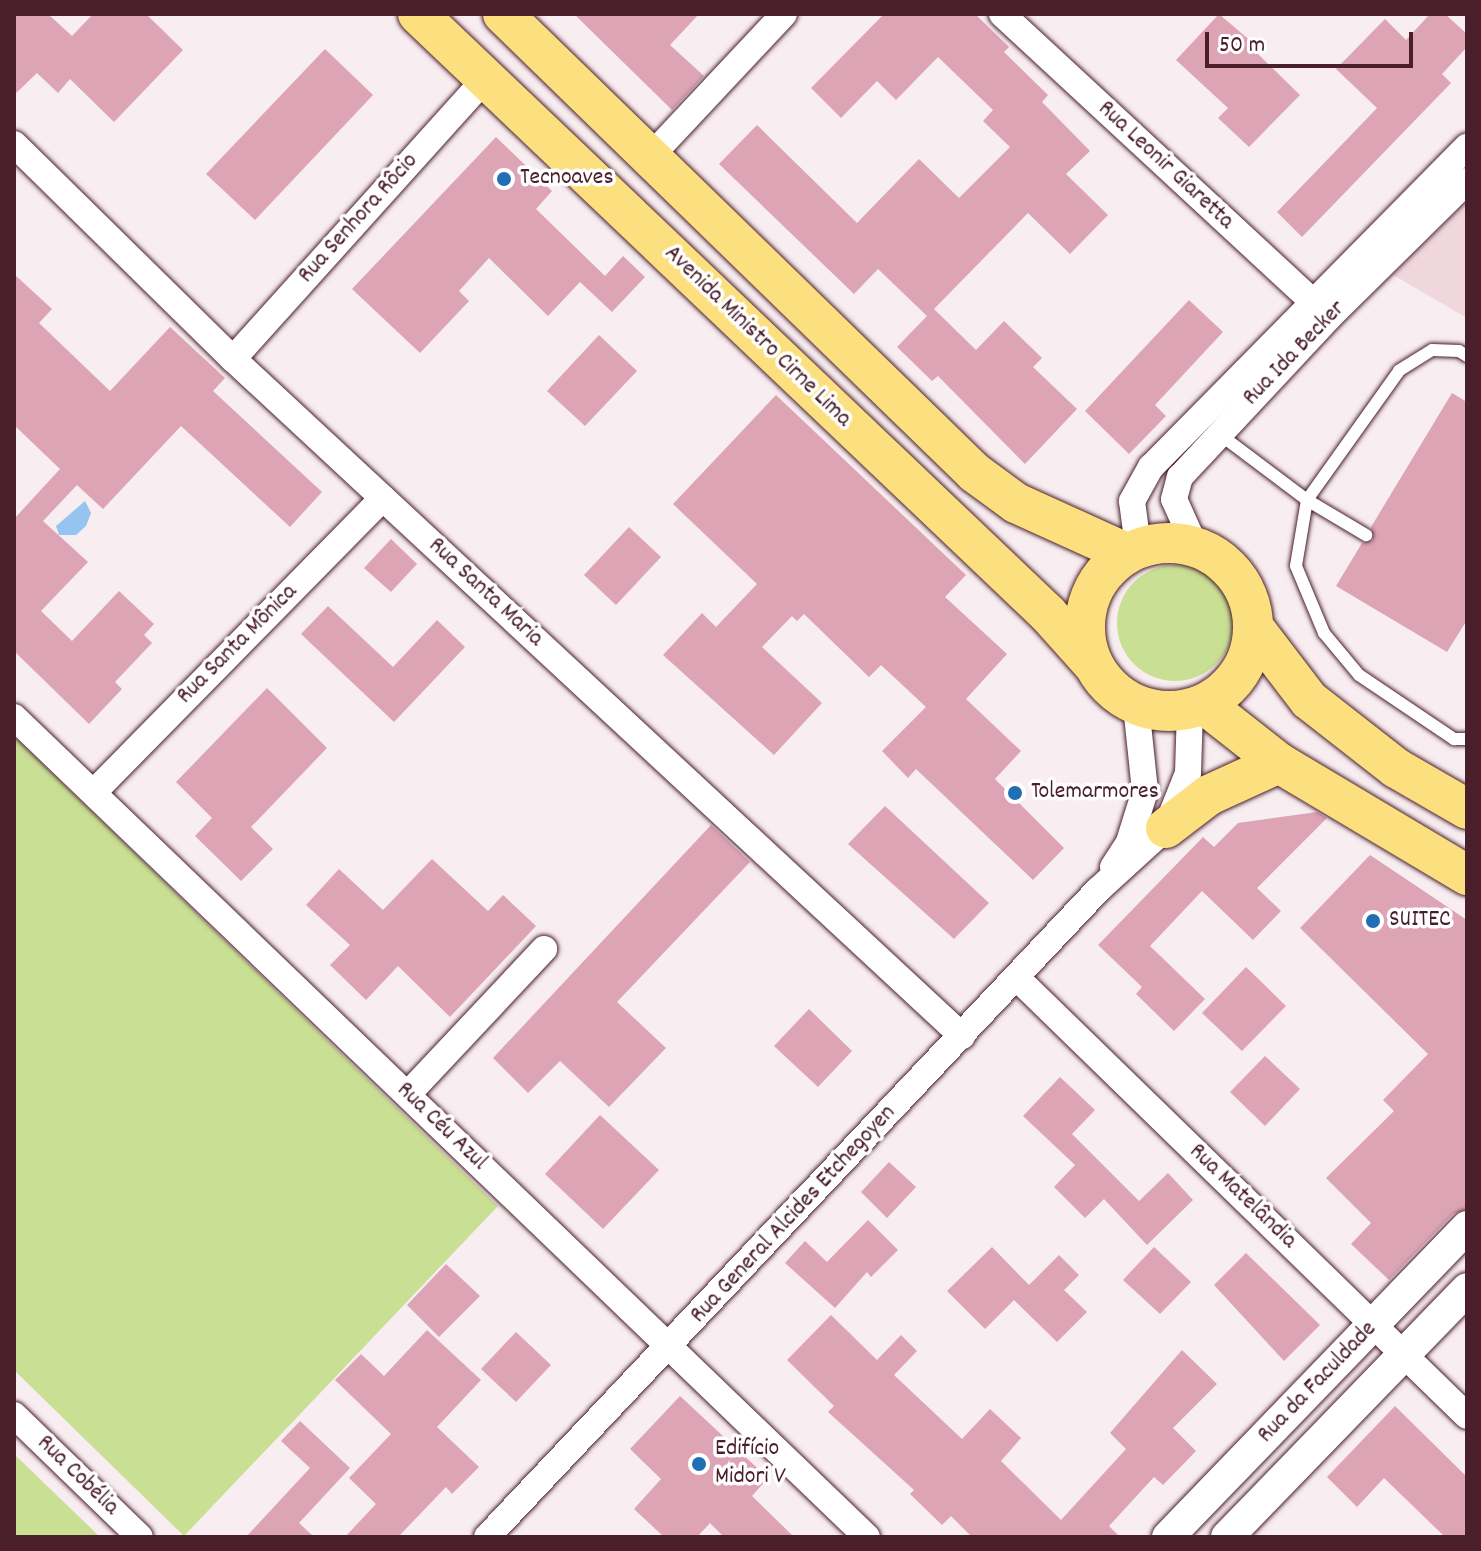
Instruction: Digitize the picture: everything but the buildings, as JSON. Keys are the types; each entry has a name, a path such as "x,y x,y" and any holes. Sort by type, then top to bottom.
{"main road":[{"name":"Avenida Ministro Cirne Lima","path":"418,14 1048,614 1092,663"},
{"path":"503,14 652,155 975,473 1016,503 1132,550"},
{"path":"1254,628 1240,674 1197,707 1163,712 1136,706 1110,689 1092,663 1084,633 1087,602 1102,574 1132,550 1167,542 1195,546 1226,564 1247,593 1254,628 1277,664 1320,709 1396,768 1467,809"},
{"path":"1197,707 1279,763 1467,875"},
{"path":"1166,828 1209,795 1279,763"}],"street":[{"path":"652,155 784,14"},
{"name":"Rua Leonir Giaretta","path":"1002,14 1321,310"},
{"name":"Rua Senhora Rôcio","path":"233,359 485,79"},
{"name":"Rua Santa Maria","path":"14,144 233,359 962,1036"},
{"path":"1132,550 1132,501 1151,467 1321,310 1467,146"},
{"name":"Rua Ida Becker","path":"1195,546 1174,499 1180,477 1321,310 1467,181"},
{"name":"Rua Santa Mônica","path":"94,792 383,498"},
{"name":"Rua General Alcides Etchegoyen","path":"1098,890 1129,842 1145,791 1136,706"},
{"name":"Rua General Alcides Etchegoyen","path":"487,1537 1098,890 1166,828 1188,773 1197,707"},
{"name":"Rua Céu Azul","path":"14,717 867,1537"},
{"path":"408,1094 544,949"},
{"name":"Rua Matelândia","path":"1016,977 1467,1416"},
{"name":"Rua da Faculdade","path":"1168,1537 1467,1227"},
{"name":"Rua da Faculdade","path":"1227,1537 1467,1289"},
{"name":"Rua Cobélia","path":"14,1415 140,1537"}],"lane":[{"path":"1467,356 1459,351 1432,350 1399,371 1307,500 1296,566 1324,633 1359,675 1454,739 1467,739"},
{"path":"1218,433 1307,500 1366,535"}],"shaded area":[{"path":"1467,202 1467,318 1393,275"}],"green space":[{"path":"1175,565 1197,569 1216,582 1229,601 1233,623 1229,645 1216,664 1197,677 1175,681 1153,677 1134,664 1121,645 1117,623 1121,601 1134,582 1153,569"},
{"path":"14,736 498,1206 184,1536 14,1370"},
{"path":"14,1454 100,1537 14,1537"}],"water":[{"path":"85,501 91,513 86,526 76,535 59,535 56,526"}],"place":[{"name":"Tecnoaves","path":"504,179"},
{"name":"Tolemarmores","path":"1015,793"},
{"name":"SUITEC","path":"1373,921"},
{"name":"Edifício Midori V","path":"699,1464"}]}
